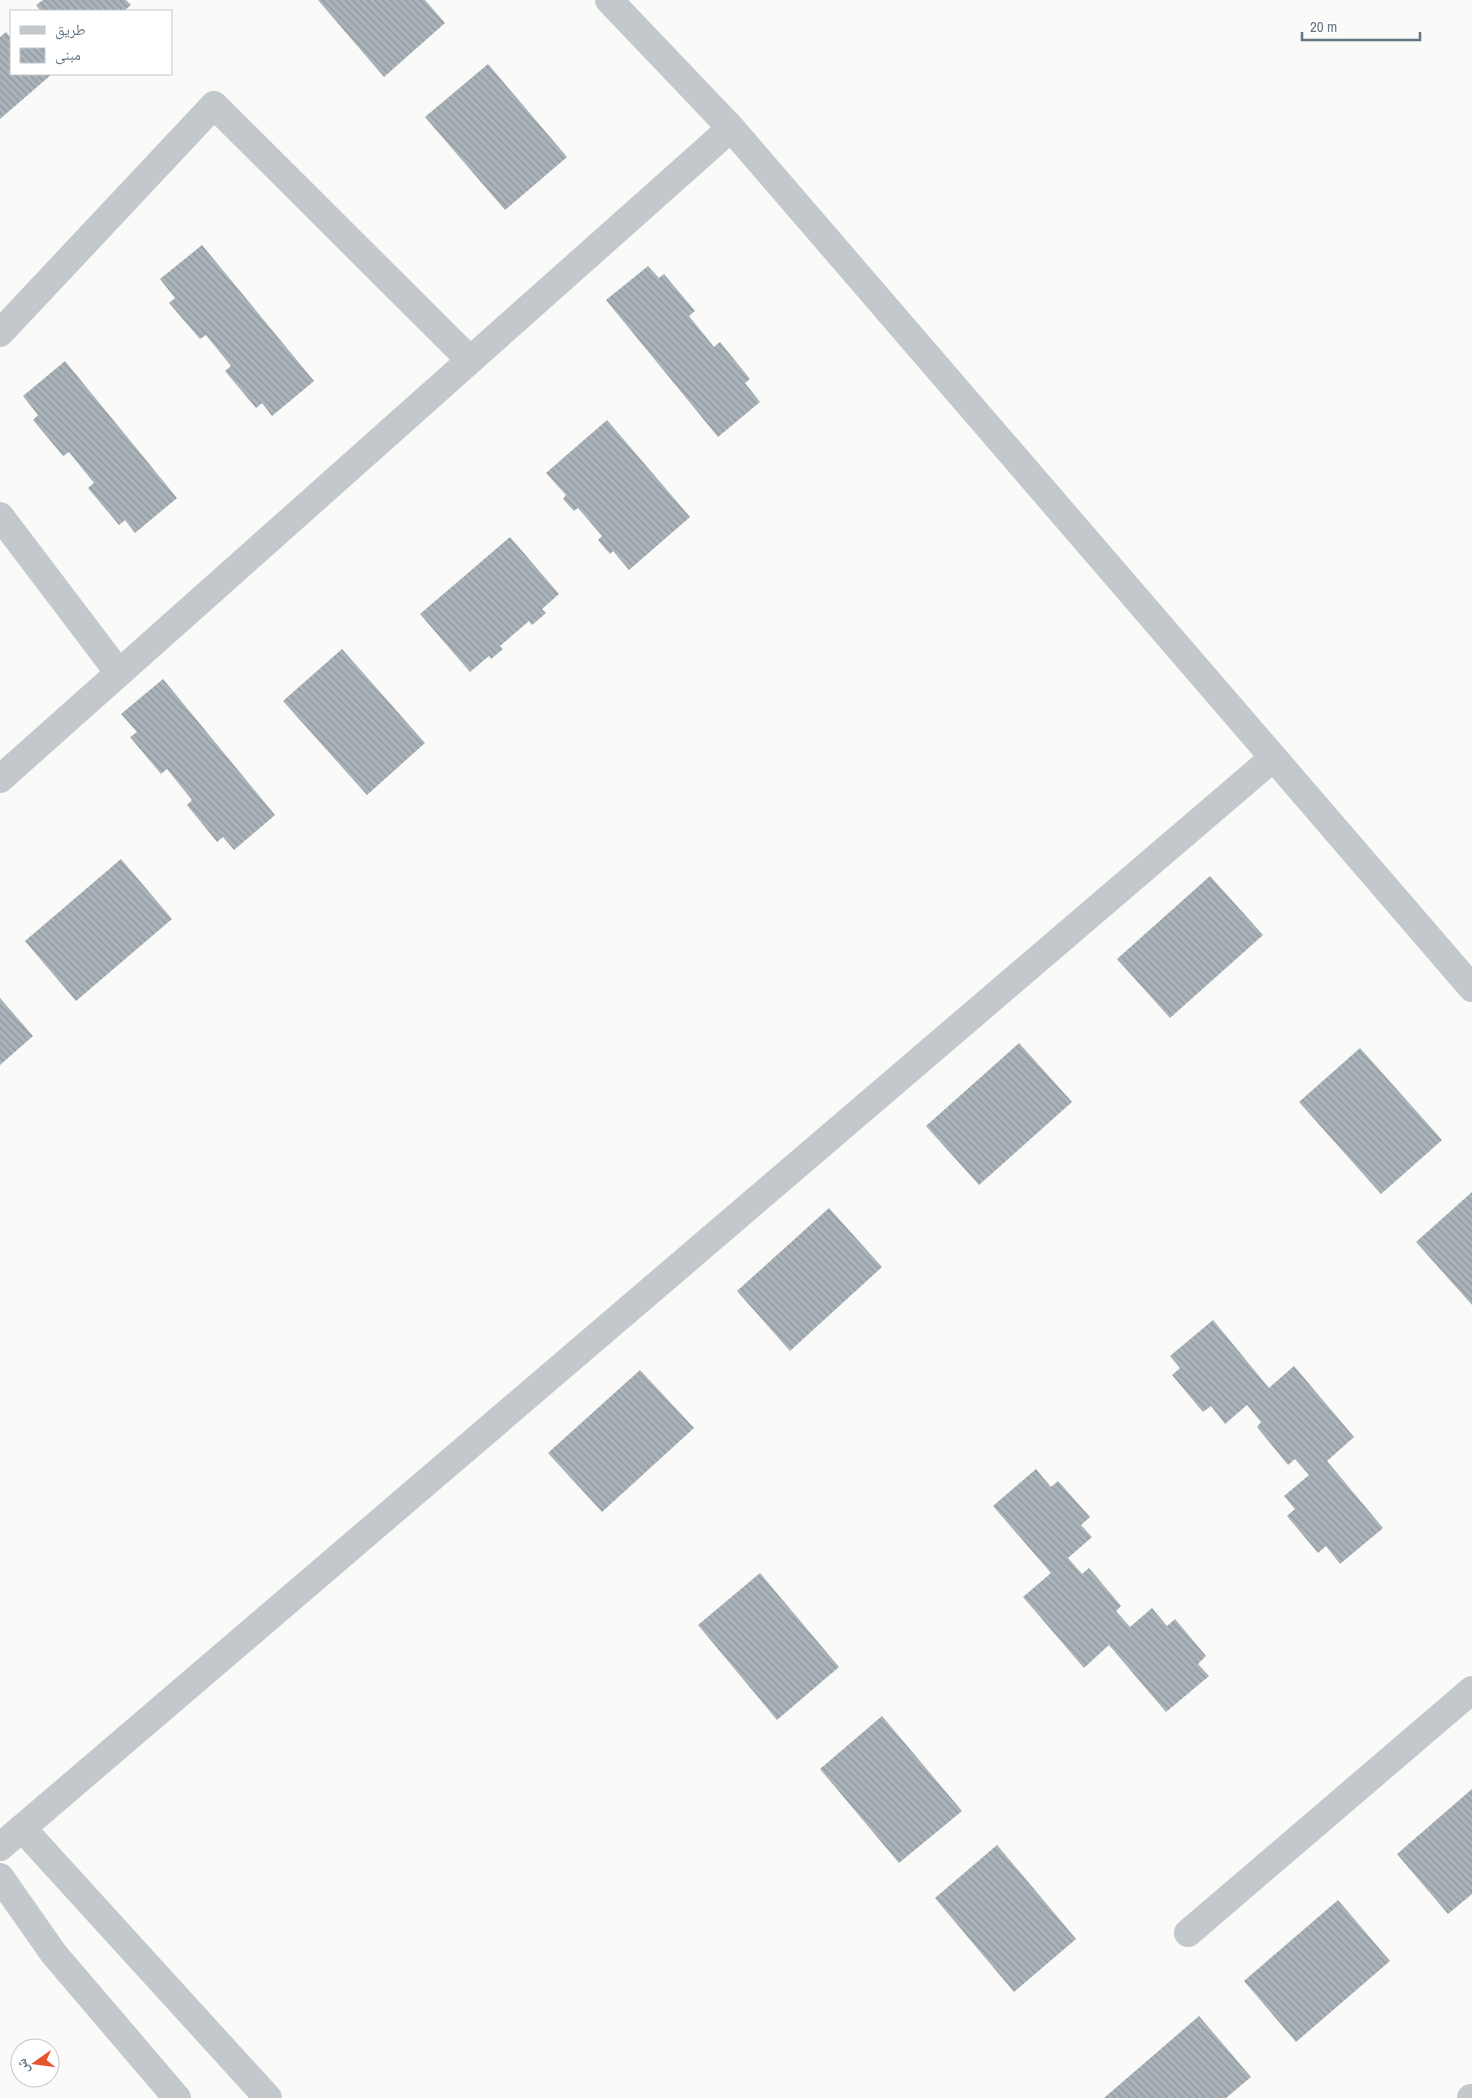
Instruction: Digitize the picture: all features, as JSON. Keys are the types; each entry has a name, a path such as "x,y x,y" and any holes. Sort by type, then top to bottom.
{"street":[{"path":"609,0 731,128 1472,988"},
{"path":"0,334 214,104 470,360"},
{"path":"0,779 731,128"},
{"path":"0,516 118,673"},
{"path":"0,1847 1273,758"},
{"path":"1188,1933 1472,1690"},
{"path":"22,1828 268,2098"},
{"path":"0,1877 54,1954 177,2098"}],"building":[{"path":"43,0 126,0 131,5 125,10 40,10 36,5"},
{"path":"318,0 425,0 445,23 384,77"},
{"path":"6,32 10,37 10,75 51,75 0,119 0,37"},
{"path":"488,64 567,157 505,210 425,117"},
{"path":"202,245 314,381 272,416 262,403 256,408 225,371 231,366 206,335 200,339 169,303 175,298 160,279"},
{"path":"648,266 659,278 664,274 695,311 689,316 714,347 720,342 750,379 745,383 760,402 718,437 606,300"},
{"path":"65,361 177,498 135,533 125,520 119,525 88,488 94,483 69,452 63,456 33,420 38,415 23,396"},
{"path":"607,420 690,517 629,570 613,551 610,554 598,540 602,536 578,508 574,511 563,499 566,495 546,473"},
{"path":"510,537 559,594 542,609 546,613 532,625 529,621 500,646 503,649 491,659 489,656 470,672 420,614"},
{"path":"342,649 425,743 367,795 283,701"},
{"path":"163,679 275,815 234,850 223,837 217,842 187,805 192,800 167,769 161,774 130,737 137,732 121,714"},
{"path":"121,859 172,919 76,1001 25,941"},
{"path":"1210,876 1263,935 1170,1018 1117,959"},
{"path":"0,998 33,1036 0,1065"},
{"path":"1019,1043 1072,1102 979,1185 926,1126"},
{"path":"1360,1048 1442,1140 1381,1194 1299,1102"},
{"path":"1472,1192 1472,1305 1416,1242"},
{"path":"829,1208 882,1267 790,1351 737,1291"},
{"path":"1213,1320 1269,1388 1294,1366 1354,1437 1327,1461 1383,1528 1340,1564 1326,1546 1318,1553 1287,1516 1295,1509 1284,1496 1309,1475 1295,1459 1288,1465 1257,1427 1261,1422 1247,1405 1225,1424 1211,1406 1203,1412 1172,1375 1180,1368 1170,1356"},
{"path":"640,1370 694,1428 602,1512 548,1453"},
{"path":"1036,1469 1051,1487 1058,1481 1090,1517 1081,1525 1092,1537 1068,1558 1082,1574 1089,1568 1121,1606 1116,1611 1130,1627 1152,1608 1167,1626 1175,1619 1206,1656 1198,1664 1209,1676 1166,1712 1109,1645 1084,1668 1023,1597 1051,1573 993,1506"},
{"path":"760,1573 839,1667 777,1720 698,1625"},
{"path":"882,1716 962,1811 899,1863 820,1769"},
{"path":"1472,1789 1472,1894 1448,1914 1397,1854"},
{"path":"997,1845 1076,1939 1014,1992 935,1898"},
{"path":"1338,1900 1390,1961 1296,2042 1244,1981"},
{"path":"1199,2016 1251,2077 1226,2098 1104,2098"}]}
